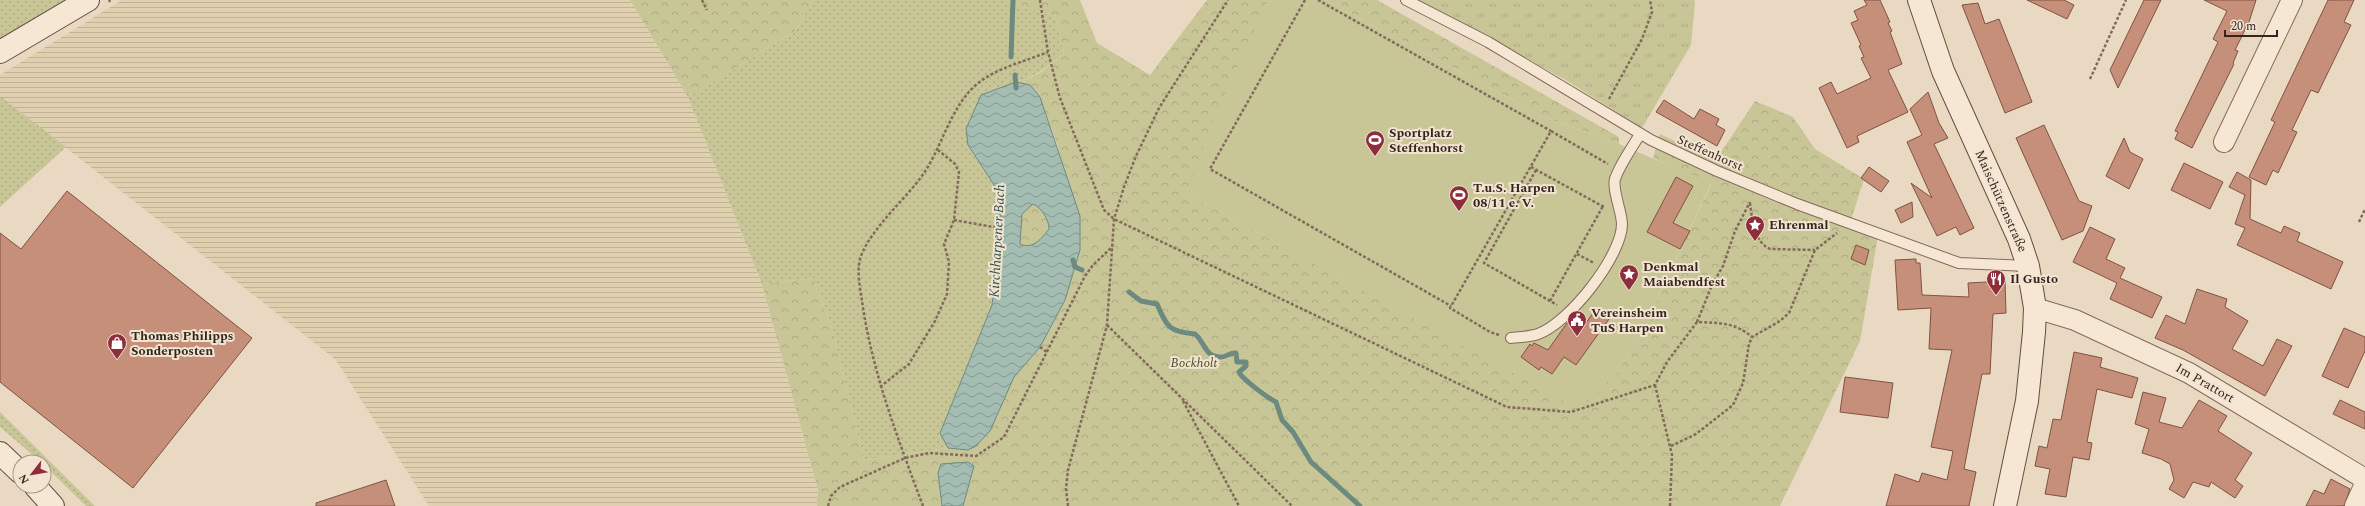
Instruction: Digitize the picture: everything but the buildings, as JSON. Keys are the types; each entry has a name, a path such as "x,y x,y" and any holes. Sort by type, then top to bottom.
{"street":[{"path":"0,52 88,0"},
{"name":"Maischützenstraße","path":"1919,0 1943,71 2019,239 2028,266 2035,308 2027,401 2005,506"},
{"path":"2224,142 2292,0"},
{"name":"Im Prattort","path":"2035,308 2074,320 2189,373 2365,479"},
{"path":"1,455 12,465"},
{"path":"2354,506 2365,484"},
{"path":"43,494 54,506"}],"lane":[{"name":"Steffenhorst","path":"1406,0 1488,42 1640,134 1716,170 1798,204 1959,263 2028,266"},
{"path":"1511,338 1538,334 1559,322 1582,301 1603,269 1618,240 1622,225 1614,180 1640,134"}],"path":[{"path":"702,0 707,10"},
{"path":"1040,0 1048,52 1060,98 1104,210 1114,219 1507,407 1571,412 1655,386"},
{"path":"1068,506 1066,490 1068,470 1107,325 1114,219 1126,181 1147,131 1228,0"},
{"path":"1305,0 1210,169 1452,306"},
{"path":"1318,0 1620,171"},
{"path":"1602,112 1642,39 1652,12 1650,0"},
{"path":"2090,79 2126,0"},
{"path":"922,506 880,387 865,321 859,272 861,258 866,246 922,176 938,150 963,100 981,81 1048,52"},
{"path":"1511,338 1490,332 1450,308 1551,131"},
{"path":"880,387 909,364 920,348 947,294 949,262 944,244 954,220 958,172 955,164 938,150"},
{"path":"1531,167 1620,216"},
{"path":"1536,170 1484,263 1570,312"},
{"path":"1670,506 1671,446 1655,386 1667,362 1697,322 1712,285 1723,266 1735,231 1750,202 1758,238 1764,246 1770,249 1815,250"},
{"path":"1550,301 1603,206"},
{"path":"2359,222 2365,209"},
{"path":"954,220 998,228"},
{"path":"1671,446 1696,434 1733,405 1743,383 1748,348 1752,337 1780,321 1789,313 1815,250 1824,241 1853,223"},
{"path":"828,506 831,496 840,487 905,458 929,453 976,456 1004,437 1085,276 1093,265 1112,248"},
{"path":"1576,254 1603,269"},
{"path":"1697,322 1732,324 1744,330 1752,337"},
{"path":"1107,325 1292,506"},
{"path":"1040,347 1047,352"},
{"path":"1182,398 1239,506"}],"shaded area":[{"path":"122,0 630,0 688,97 762,284 818,490 817,506 429,506 335,359 0,96 0,75"}],"green space":[{"path":"0,0 72,0 0,43"},
{"path":"630,0 814,0 794,32 688,97"},
{"path":"814,0 1008,0 1010,3 1055,16 1064,52 1045,69 1026,79 982,95 968,146 1000,194 1000,240 992,305 940,433 948,448 864,460 832,329 814,278 762,284 688,97 794,32"},
{"name":"Bockholt","path":"1008,0 1080,0 1097,43 1150,75 1207,0 1269,0 1186,193 1578,408 1616,374 1643,330 1711,184 1653,158 1660,134 1715,161 1755,101 1793,117 1815,149 1864,179 1849,226 1878,236 1860,341 1780,506 817,506 818,490 762,284 814,278 832,329 864,460 948,448 976,446 990,431 1014,377 1040,347 1065,300 1080,250 1058,147 1040,97 1030,85 1016,82 1036,75 1064,52 1055,16 1010,3"},
{"name":"T.u.S. Harpen 08/11 e. V.","path":"1268,0 1326,0 1544,117 1619,144 1711,183 1643,330 1616,374 1578,409 1186,193 1214,118"},
{"path":"1326,0 1377,0 1619,137 1619,144 1544,117"},
{"path":"1419,0 1694,0 1695,3 1691,45 1642,128 1564,79"},
{"path":"0,96 66,147 0,207"},
{"path":"1033,204 1044,214 1048,221 1049,229 1037,242 1029,246 1020,244 1022,214"},
{"path":"0,412 42,454 32,454 0,427"},
{"path":"52,463 95,506 86,506 52,473"}],"water":[{"path":"1016,82 1030,85 1040,97 1080,216 1080,250 1065,300 1040,347 1014,377 990,431 976,446 968,450 948,448 940,433 992,305 1000,240 1000,194 968,145 966,129 981,95","holes":["1033,204 1048,222 1049,229 1037,242 1029,245 1020,244 1022,214"]},
{"path":"968,462 974,466 963,506 942,506 938,473 941,464"}],"waterway":[{"name":"Kirchharpener Bach","path":"1011,57 1013,0"},
{"name":"Kirchharpener Bach","path":"1015,75 1016,88"},
{"path":"1073,260 1075,267 1082,270"},
{"path":"1129,292 1141,301 1157,304 1170,327 1180,332 1195,334 1211,355 1221,357 1236,353 1237,362 1246,362 1246,366 1239,372 1241,375 1267,397 1276,402 1282,420 1293,432 1311,462 1360,506"}],"place":[{"name":"Sportplatz Steffenhorst","path":"1375,157"},
{"name":"T.u.S. Harpen 08/11 e. V.","path":"1459,212"},
{"name":"Ehrenmal","path":"1755,242"},
{"name":"Denkmal Maiabendfest","path":"1629,291"},
{"name":"Il Gusto","path":"1996,296"},
{"name":"Vereinsheim TuS Harpen","path":"1577,337"},
{"name":"Thomas Philipps Sonderposten","path":"117,360"}]}
